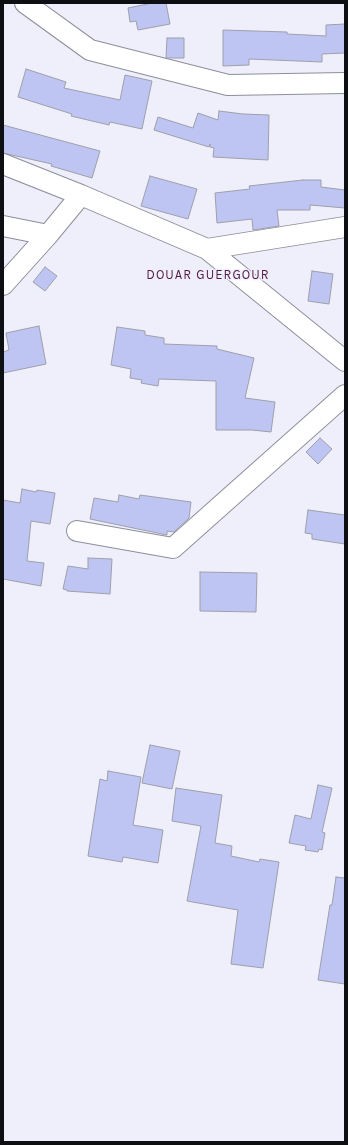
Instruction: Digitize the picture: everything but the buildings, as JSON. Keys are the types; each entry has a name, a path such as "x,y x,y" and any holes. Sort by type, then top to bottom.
{"street":[{"path":"32,4 90,50 228,85 345,83"},
{"path":"3,164 81,195 207,249 345,361"},
{"path":"3,285 48,235 81,195"},
{"path":"3,226 48,235"},
{"path":"207,249 345,227"},
{"path":"77,531 173,548 345,395"}],"district":[{"name":"DOUAR GUERGOUR","path":"208,275"}]}
